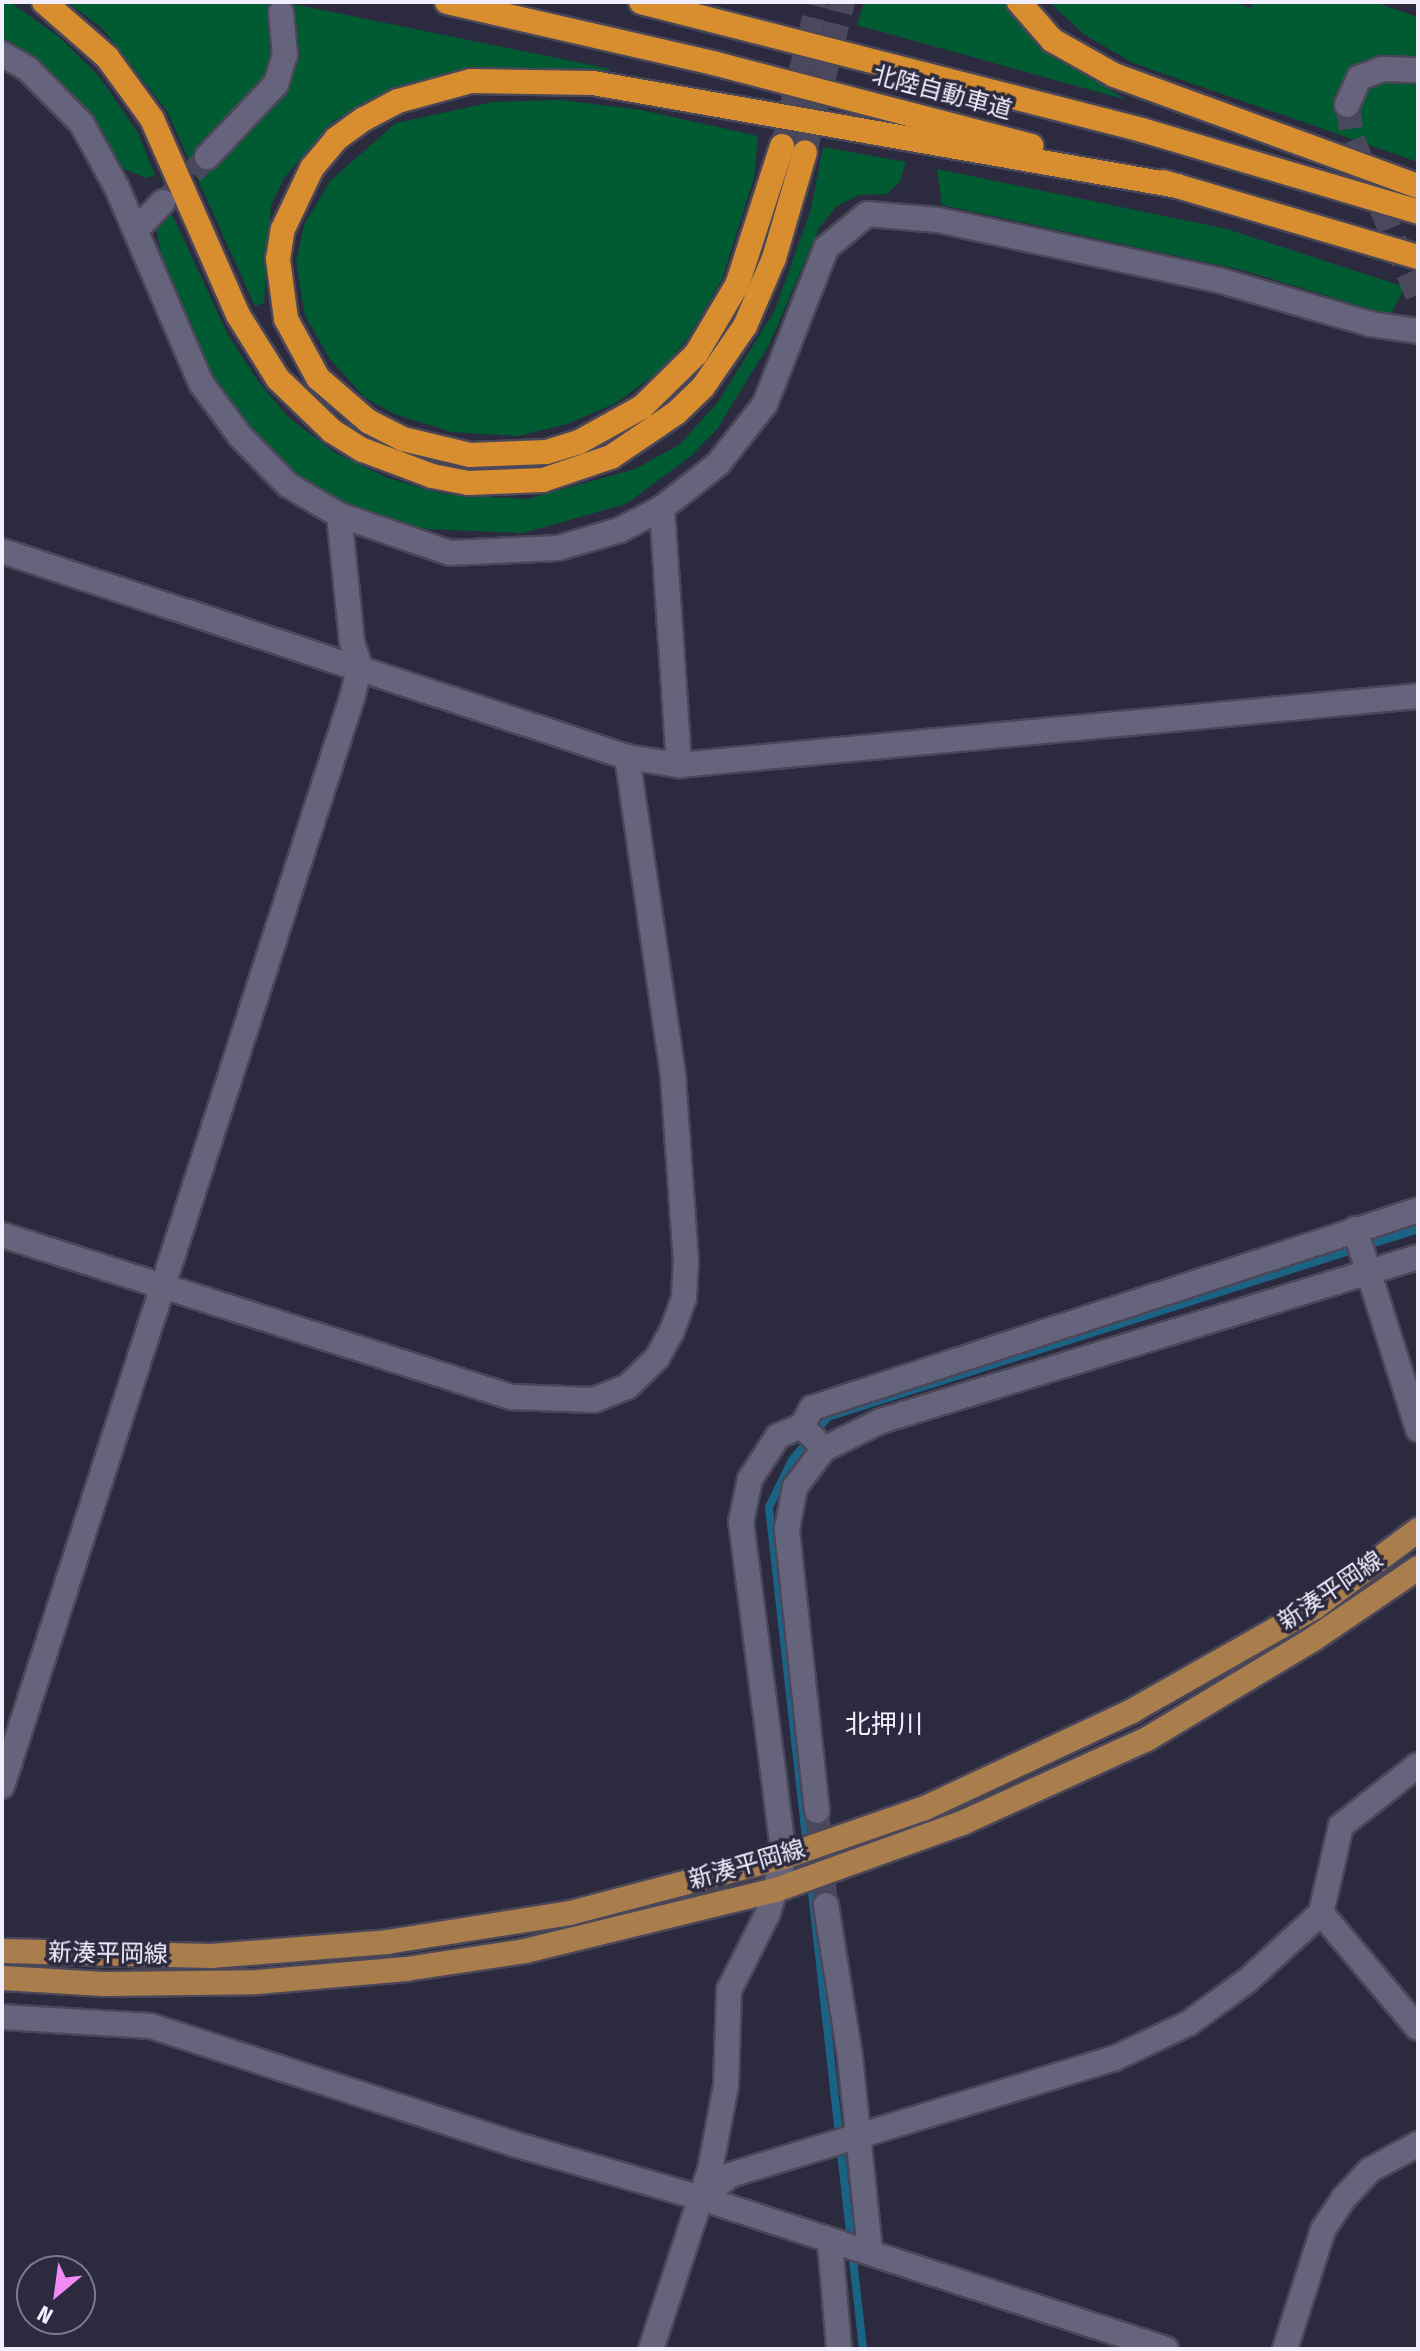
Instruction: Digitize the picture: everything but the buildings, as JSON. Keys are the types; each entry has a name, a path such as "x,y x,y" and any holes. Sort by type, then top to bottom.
{"highway":[{"path":"44,2 107,57 152,119 238,315 278,379 302,405 363,450 444,479 504,484 576,470 611,457 676,413 703,387 745,326 774,258 794,149 742,272 711,331 652,399 613,427 579,442 546,452 470,455 403,439 369,422 318,378 286,319 278,259 283,229 312,168 336,139 364,119 398,101 471,81 593,83 1178,186"},
{"name":"北陸自動車道","path":"447,2 729,66 1178,186 1418,257"},
{"name":"北陸自動車道","path":"641,2 1142,130 1418,212"},
{"path":"1019,2 1052,40 1114,75 1418,186"}],"main road":[{"name":"新湊平岡線","path":"2,1951 211,1956 387,1942 570,1913 784,1857 925,1808 1132,1711 1315,1607 1418,1530"},
{"name":"新湊平岡線","path":"2,1978 104,1984 257,1982 406,1969 525,1951 776,1890 962,1823 1147,1739 1312,1640 1418,1568"}],"street":[{"path":"207,157 276,84 285,55 281,12"},
{"path":"2,54 28,69 82,124 136,230 201,383 240,436 288,485 339,515 450,553 507,554 558,548 620,530 662,508 718,464 765,404 826,248 867,214 954,223 1218,280 1370,324 1418,331"},
{"path":"1347,105 1359,78 1383,69 1418,70"},
{"path":"136,230 163,202"},
{"path":"662,508 679,765"},
{"path":"2,1786 360,667 339,515"},
{"path":"2,551 627,757 679,765 1418,696"},
{"path":"2,1235 511,1397 594,1400 627,1387 657,1358 684,1298 686,1262 673,1075 627,757"},
{"path":"651,2349 701,2198 726,2085 729,1990 776,1890 784,1857 741,1522 750,1479 778,1436 802,1426 812,1408 1418,1210"},
{"path":"1355,1229 1418,1429"},
{"path":"817,1811 787,1529 795,1487 824,1449 881,1421 1418,1257"},
{"path":"802,1426 824,1449"},
{"path":"701,2198 730,2175 1113,2059 1189,2023 1248,1980 1321,1913 1341,1826 1418,1765"},
{"path":"826,1905 850,2057 855,2136 870,2252"},
{"path":"1321,1913 1418,2028"},
{"path":"2,2017 151,2026 514,2144 701,2198 830,2243 870,2252 1166,2349"},
{"path":"1285,2349 1323,2230 1343,2199 1370,2170 1418,2144"},
{"path":"830,2243 839,2349"}],"green space":[{"path":"2,2 10,2 58,36 99,76 138,133 155,175 146,178 124,169 93,117 55,75 2,37"},
{"path":"67,2 283,2 615,70 459,70 398,86 333,121 284,178 271,206 264,303 255,306 167,111 103,29"},
{"path":"864,2 1003,2 1058,59 1127,100 857,25"},
{"path":"1049,2 1233,2 1251,8 1253,2 1374,2 1418,17 1418,162 1133,63 1085,35"},
{"path":"561,100 641,110 758,136 754,178 722,279 688,338 661,370 616,403 567,424 518,436 452,432 394,414 364,397 330,359 305,316 296,261 304,225 330,181 396,123 493,102"},
{"path":"823,147 906,162 900,181 887,194 859,195 837,206 819,228 770,343 717,429 691,456 626,504 523,533 427,529 378,517 315,489 283,468 247,430 208,374 161,253 156,228 170,210 228,335 258,381 288,417 337,454 388,478 443,494 527,499 635,469 679,445 718,402 775,310 811,209"},
{"path":"937,169 1227,229 1405,287 1390,315 1242,270 942,205"}],"waterway":[{"path":"863,2349 769,1507 792,1460 828,1417 1418,1229"}],"tunnel":[{"path":"782,146 818,2"},
{"path":"805,152 843,2"},
{"path":"1347,105 1353,140 1418,297"},
{"path":"167,199 207,157"},
{"path":"817,1811 826,1905"}],"district":[{"name":"北押川","path":"884,1725"}]}
